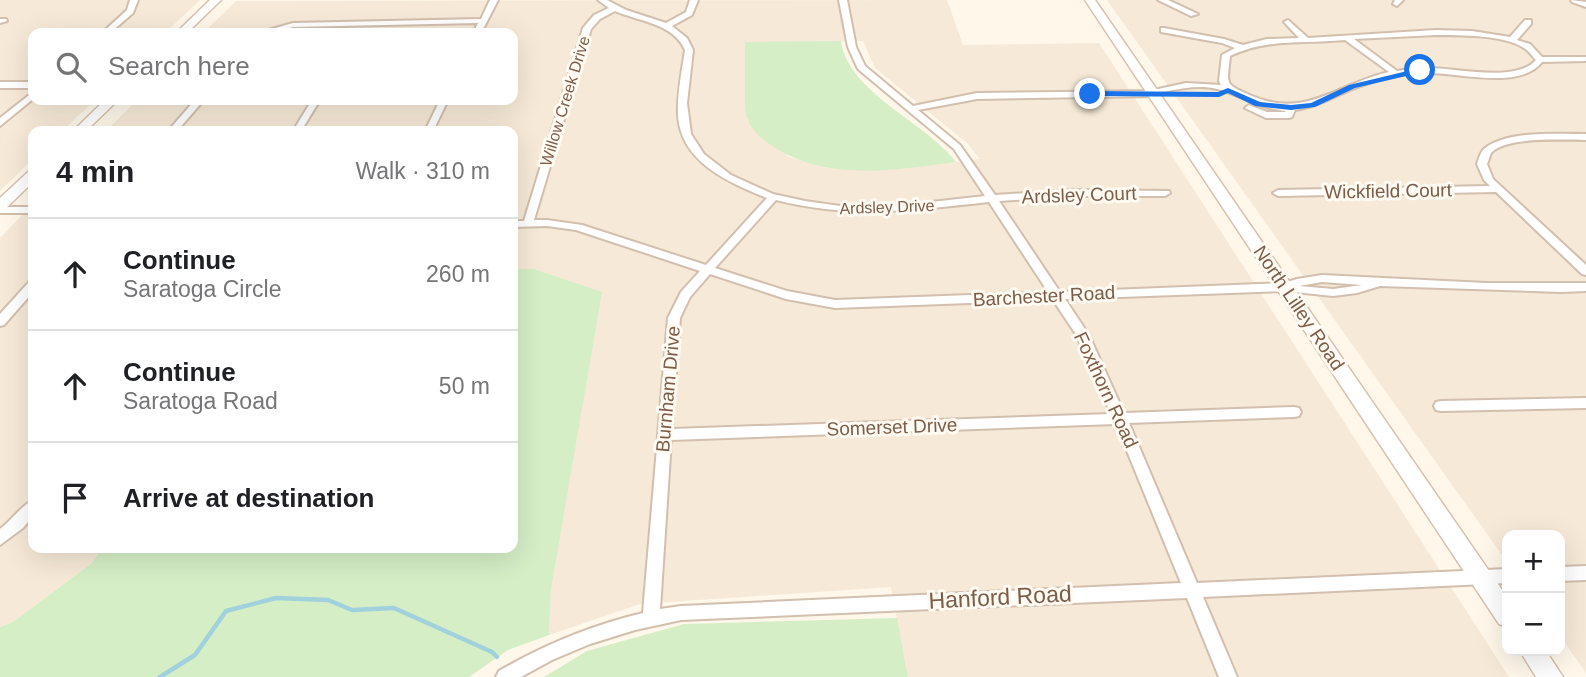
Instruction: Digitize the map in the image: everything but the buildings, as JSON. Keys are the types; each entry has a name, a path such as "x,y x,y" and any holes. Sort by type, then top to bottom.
{"street":[{"path":"112,28 125,17 134,0"},
{"path":"186,28 216,0"},
{"path":"480,28 494,0"},
{"path":"602,0 615,8"},
{"path":"665,27 689,13 694,0"},
{"name":"Foxthorn Road","path":"843,0 858,61 876,81 957,148 1090,347 1228,677"},
{"name":"North Lilley Road","path":"1090,0 1502,609"},
{"path":"1162,0 1194,14"},
{"path":"1575,0 1586,5"},
{"name":"Ardsley Drive","path":"615,8 681,35 688,46 683,116 691,143 702,158 742,185 773,197 815,206 868,211 993,199"},
{"name":"Willow Creek Drive","path":"528,224 587,28 597,17 615,8"},
{"path":"277,28 293,25 483,22"},
{"path":"1289,22 1306,40"},
{"path":"1511,41 1528,22"},
{"path":"1164,30 1224,41 1244,48"},
{"path":"1540,60 1532,50 1511,41 1424,31 1265,42 1226,55 1223,81 1228,90 1258,104 1291,108 1312,105 1339,91 1396,74 1428,70 1511,74 1532,69 1540,60 1586,59"},
{"path":"1346,37 1396,74"},
{"path":"0,85 28,85"},
{"path":"912,109 977,96 1152,92 1219,94 1228,90"},
{"path":"0,123 28,99"},
{"path":"1231,101 1277,117 1289,115 1291,108"},
{"path":"84,126 107,105"},
{"path":"177,126 195,105"},
{"path":"300,126 313,105"},
{"path":"431,126 442,105"},
{"path":"1586,137 1515,140 1490,148 1482,159 1482,167 1498,189 1586,271"},
{"path":"0,208 28,180"},
{"name":"Wickfield Court","path":"1278,193 1498,189"},
{"name":"Ardsley Court","path":"993,199 1044,194 1166,193"},
{"name":"Burnham Drive","path":"652,617 674,318 685,295 773,197"},
{"path":"0,208 28,210"},
{"name":"Barchester Road","path":"518,224 578,227 786,295 835,304 1284,287 1309,292 1360,291 1380,282 1586,287"},
{"path":"0,322 28,291"},
{"path":"1441,406 1586,403"},
{"name":"Somerset Drive","path":"664,435 1294,412"},
{"path":"0,538 28,512"},
{"path":"1565,574 1586,573"},
{"name":"Hanford Road","path":"505,677 555,650 593,634 652,617 704,611 1502,576"},
{"path":"1535,656 1550,677"}],"shaded area":[{"path":"0,0 200,0 170,28 28,28 28,105 90,105 67,126 28,126 28,164 0,191"},
{"path":"947,0 963,45 1099,43 1509,677 908,677 891,587 640,604 549,635 551,589 534,269 518,269 518,126 111,126 132,105 518,105 518,28 208,28 236,1","holes":["863,41 875,68 967,143 980,159 900,169 828,168 789,157 747,120 745,43"]},
{"path":"1107,0 1586,0 1586,673 1565,643 1565,530 1502,530 1502,555"},
{"path":"28,209 28,553 99,553 92,563 13,622 0,627 0,238"}],"green space":[{"path":"841,41 847,59 873,92 943,147 956,162 886,170 839,169 795,158 774,147 755,132 745,110 745,42"},
{"path":"518,269 534,269 602,292 551,589 549,635 508,650 469,677 0,677 0,627 13,622 92,563 99,553 518,553"},
{"path":"897,618 908,677 544,677 587,651 684,624"}],"waterway":[{"path":"160,677 195,655 226,611 276,598 328,600 352,610 394,608 492,652 497,657"}],"route":[{"path":"1090,94 1219,94 1228,90 1258,104 1291,108 1312,105 1339,91 1396,74 1420,70"}]}
